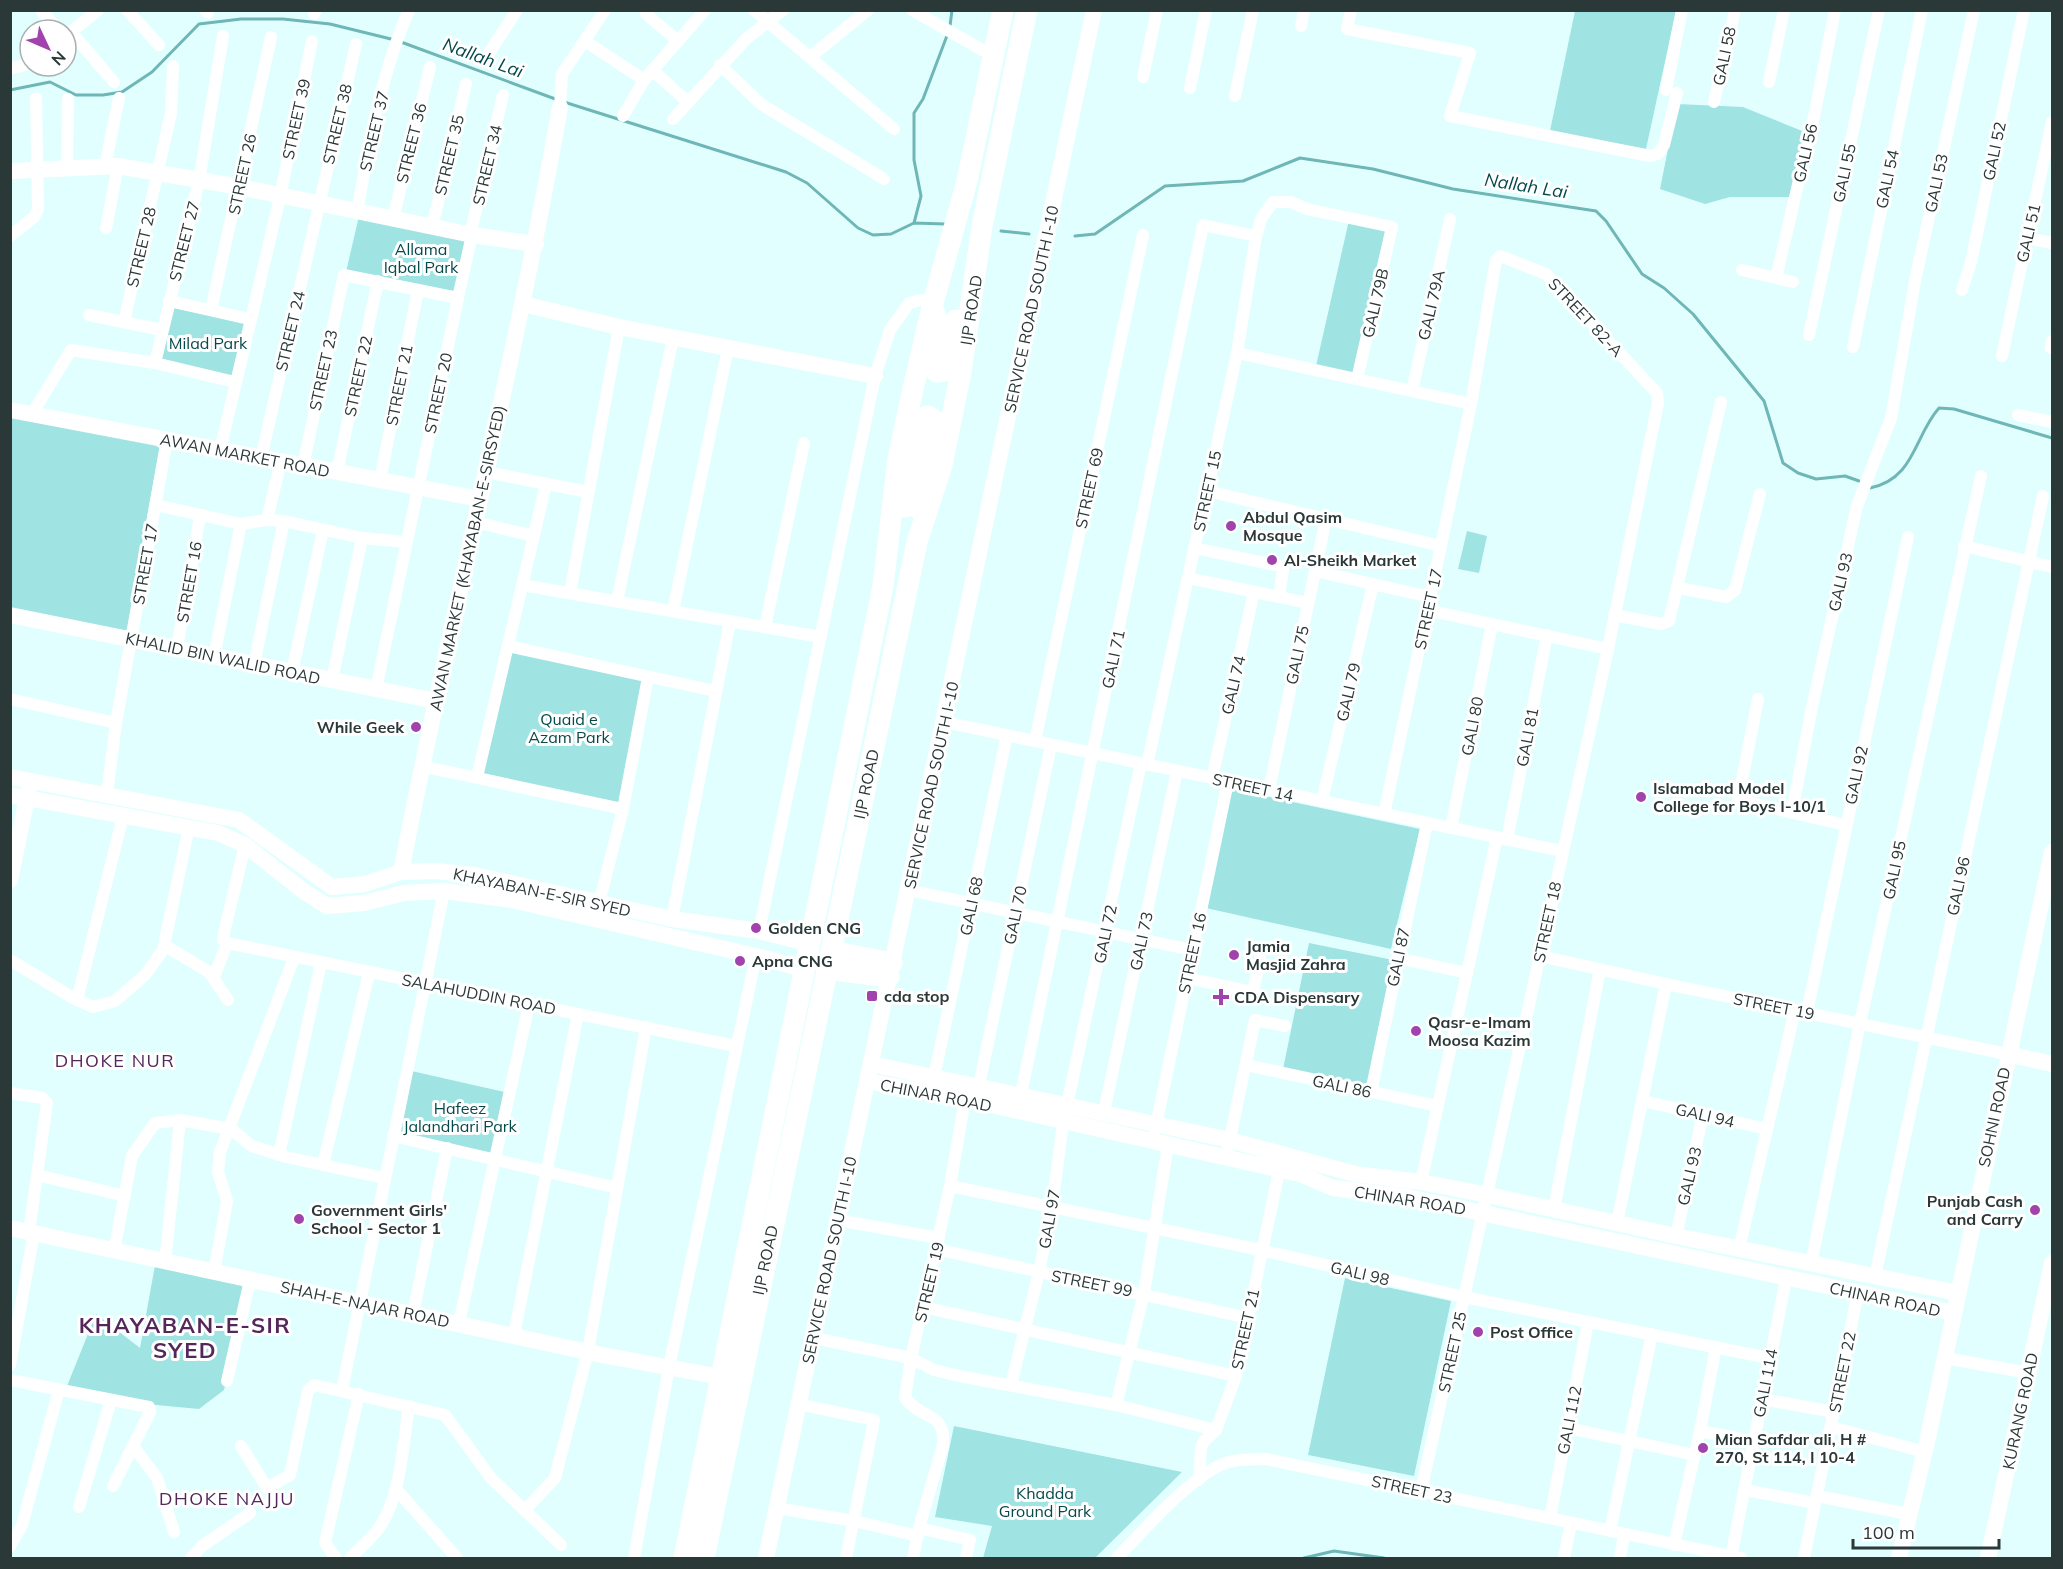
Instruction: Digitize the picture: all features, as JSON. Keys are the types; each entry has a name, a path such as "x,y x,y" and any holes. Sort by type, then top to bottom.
{"highway":[{"name":"IJP ROAD","path":"684,1558 881,597 891,531 898,459 933,303 967,181 1003,10"},
{"name":"IJP ROAD","path":"704,1558 917,542 942,465 961,372 992,170 1028,10"},
{"path":"933,303 940,338 933,368 939,373 944,371 960,299 976,274"},
{"path":"891,531 905,506 923,418 931,417 934,420 917,511 917,542"},
{"path":"830,960 890,970"}],"street":[{"path":"78,24 98,10"},
{"path":"127,10 159,45"},
{"name":"STREET 37","path":"357,212 368,148 394,51 409,10"},
{"path":"485,58 517,10"},
{"path":"623,116 648,75 705,10"},
{"path":"754,10 894,129"},
{"path":"673,119 746,39 783,10"},
{"path":"810,57 868,10"},
{"path":"912,10 993,56"},
{"name":"SERVICE ROAD SOUTH I-10","path":"766,1558 1094,10"},
{"path":"1143,77 1157,10"},
{"path":"1190,88 1206,10"},
{"path":"1235,96 1253,10"},
{"path":"1301,26 1304,10"},
{"path":"1351,10 1347,29 1470,53 1450,116 1650,156 1658,154 1664,145 1682,10"},
{"name":"GALI 58","path":"1714,102 1735,10"},
{"path":"1769,82 1784,10"},
{"name":"GALI 56","path":"1776,278 1815,112 1835,10"},
{"name":"GALI 55","path":"1809,335 1879,10"},
{"name":"GALI 54","path":"1853,347 1922,10"},
{"name":"GALI 53","path":"1903,356 1915,281 1974,10"},
{"name":"GALI 52","path":"1962,290 1971,262 2024,10"},
{"name":"AWAN MARKET (KHAYABAN-E-SIRSYED)","path":"401,872 421,766 536,244 560,108 562,74 585,41 600,12"},
{"path":"646,14 678,40"},
{"name":"STREET 27","path":"155,363 199,181 223,36"},
{"name":"STREET 26","path":"211,310 240,187 271,37"},
{"name":"STREET 39","path":"220,450 249,319 280,197 312,41"},
{"path":"585,41 648,75 688,102"},
{"name":"STREET 38","path":"319,205 356,44"},
{"path":"78,46 114,82"},
{"path":"720,65 761,104 884,179"},
{"name":"STREET 28","path":"124,322 171,113 173,66"},
{"name":"STREET 36","path":"393,219 430,67"},
{"name":"STREET 35","path":"432,227 466,84"},
{"name":"STREET 34","path":"458,298 503,95"},
{"path":"10,236 34,217 38,208 36,98"},
{"path":"106,228 119,98"},
{"path":"67,167 68,99"},
{"name":"GALI 51","path":"2002,356 2052,122"},
{"path":"10,171 112,166 240,187 471,235 536,244"},
{"name":"STREET 15","path":"1144,764 1188,578 1237,353 1256,236 1262,217 1268,206 1279,201 1392,227"},
{"name":"STREET 24","path":"261,458 319,205"},
{"name":"GALI 79A","path":"1412,392 1450,219"},
{"name":"GALI 71","path":"1021,1094 1203,225 1256,236"},
{"name":"GALI 79B","path":"1357,379 1392,227"},
{"name":"STREET 69","path":"1035,741 1143,234"},
{"path":"2026,238 2052,243"},
{"name":"STREET 82-A","path":"1471,404 1496,260 1500,256 1546,274 1657,393 1658,398"},
{"path":"1742,270 1793,282"},
{"name":"STREET 23","path":"303,466 344,275 378,281"},
{"path":"378,281 458,298"},
{"name":"STREET 22","path":"337,472 378,281"},
{"name":"STREET 21","path":"380,480 418,290"},
{"name":"STREET 20","path":"376,689 458,298"},
{"path":"634,1558 669,1367 875,376 890,330 909,303 921,300 933,303"},
{"path":"169,301 249,319"},
{"path":"523,304 619,327 875,376"},
{"path":"89,315 162,330"},
{"path":"570,593 619,327"},
{"path":"617,601 673,338"},
{"path":"673,611 728,348"},
{"path":"32,414 71,350 155,363 235,382"},
{"path":"1237,353 1471,404"},
{"name":"GALI 93","path":"1792,812 1812,707 1857,506 1891,418 1903,356"},
{"name":"STREET 18","path":"1484,1212 1608,649 1658,398"},
{"path":"1614,615 1666,623 1671,616 1721,402"},
{"name":"STREET 17","path":"1384,814 1471,404"},
{"name":"AWAN MARKET ROAD","path":"10,410 480,499"},
{"path":"2018,415 2052,422"},
{"name":"STREET 17","path":"107,794 116,723 167,440"},
{"path":"765,627 804,443"},
{"path":"267,520 281,461"},
{"path":"486,472 588,492"},
{"name":"GALI 95","path":"1811,1264 1860,1023 1981,476"},
{"path":"477,777 546,484"},
{"path":"1207,491 1441,546"},
{"path":"1679,588 1726,597 1735,591 1760,494"},
{"name":"GALI 96","path":"1875,1276 2043,496"},
{"path":"156,505 241,524 267,520 284,521 362,538 406,542"},
{"name":"STREET 16","path":"177,648 200,516"},
{"name":"GALI 75","path":"1269,790 1326,519"},
{"path":"254,664 284,521"},
{"path":"475,522 534,536"},
{"path":"214,656 241,524"},
{"path":"292,672 323,530"},
{"name":"GALI 92","path":"1739,1249 1767,1130 1801,1011 1845,825 1908,537"},
{"path":"332,680 362,538"},
{"path":"1964,546 2052,567"},
{"path":"1194,548 1280,566 1283,570 1278,597"},
{"path":"1315,571 1430,597"},
{"path":"1188,578 1308,603"},
{"name":"GALI 79","path":"1322,801 1374,584"},
{"path":"522,585 821,637"},
{"name":"GALI 74","path":"1212,778 1254,592"},
{"path":"1427,610 1608,649"},
{"name":"KHALID BIN WALID ROAD","path":"10,615 436,701"},
{"path":"672,918 730,621"},
{"name":"GALI 80","path":"1451,828 1492,624"},
{"name":"GALI 81","path":"1421,1182 1467,973 1502,838 1547,635"},
{"path":"508,646 715,691"},
{"path":"599,903 623,809 648,677"},
{"path":"10,699 116,723"},
{"path":"1758,699 1738,800 1845,825"},
{"name":"STREET 14","path":"944,722 1562,851"},
{"name":"GALI 68","path":"934,1077 1007,735"},
{"name":"GALI 70","path":"979,1085 1051,745"},
{"name":"GALI 72","path":"1063,1123 1069,1105 1105,932 1144,764"},
{"path":"421,766 623,809"},
{"name":"GALI 73","path":"1104,1112 1177,771"},
{"name":"KHAYABAN-E-SIR SYED","path":"10,777 239,820 332,887 365,884 401,872 436,871 474,875 672,918 760,932 811,944"},
{"path":"10,880 31,781"},
{"name":"STREET 16","path":"1159,1136 1186,978 1228,782"},
{"name":"KHAYABAN-E-SIR SYED","path":"10,795 218,833 246,845 327,906 364,903 404,893 444,891 512,900 756,956 805,970"},
{"path":"77,1000 123,816"},
{"name":"GALI 87","path":"1371,1092 1427,823"},
{"path":"10,960 77,1000 93,1006 115,1000 145,975 164,945 189,827"},
{"path":"214,976 225,941 246,845"},
{"name":"SOHNI ROAD","path":"1899,1558 1925,1452 2007,1054 2047,902 2052,852"},
{"path":"908,890 1192,950"},
{"path":"342,1390 444,891"},
{"path":"756,956 760,932"},
{"name":"SALAHUDDIN ROAD","path":"225,941 294,958 736,1046"},
{"path":"164,945 214,976 228,1000"},
{"name":"STREET 19","path":"1540,956 2007,1054"},
{"path":"214,1272 227,1201 218,1172 218,1162 294,958"},
{"path":"1186,978 1253,992 1260,958"},
{"path":"1398,958 1467,973"},
{"path":"279,1155 321,963"},
{"path":"1554,1209 1600,969"},
{"path":"323,1165 369,972"},
{"path":"1617,1223 1666,984"},
{"path":"459,1323 529,1004"},
{"path":"514,1335 578,1014"},
{"path":"1226,1157 1255,1020 1285,1026"},
{"path":"525,1510 555,1478 588,1351 646,1027"},
{"path":"2007,1054 2052,1064"},
{"name":"CHINAR ROAD","path":"871,1064 1104,1112 1159,1136 1226,1157 1300,1174 1332,1188 1407,1197 1484,1212 1786,1279 1954,1313"},
{"name":"GALI 86","path":"1246,1065 1438,1106"},
{"name":"CHINAR ROAD","path":"867,1081 965,1099 1063,1123 1159,1136 1230,1140 1347,1172 1421,1182 1488,1195 1958,1293"},
{"path":"965,1099 979,1085"},
{"path":"10,1093 43,1098 47,1103 31,1233 10,1365"},
{"name":"STREET 19","path":"919,1532 945,1430 938,1420 912,1407 905,1398 911,1359 950,1186 965,1099"},
{"name":"GALI 94","path":"1643,1101 1767,1130"},
{"name":"GALI 93","path":"1676,1236 1703,1115"},
{"path":"165,1262 180,1120"},
{"path":"114,1251 132,1156 155,1123 180,1120 231,1129 252,1146 279,1155 384,1178"},
{"name":"GALI 97","path":"1011,1385 1039,1272 1052,1207 1063,1123"},
{"path":"393,1136 617,1188"},
{"path":"1116,1405 1144,1293 1155,1228 1159,1136"},
{"path":"413,1314 447,1148"},
{"name":"STREET 21","path":"1198,1480 1201,1448 1204,1441 1216,1430 1236,1376 1279,1171"},
{"path":"37,1175 125,1196"},
{"name":"GALI 98","path":"950,1186 1261,1250 1464,1297 1769,1358"},
{"name":"STREET 25","path":"1421,1491 1484,1212"},
{"name":"STREET 99","path":"837,1220 938,1244 1039,1272 1144,1293 1248,1318"},
{"name":"SHAH-E-NAJAR ROAD","path":"10,1228 588,1351 721,1377"},
{"name":"KURANG ROAD","path":"1988,1558 2052,1263"},
{"name":"GALI 114","path":"1736,1558 1745,1490 1786,1279"},
{"path":"227,1381 250,1280"},
{"name":"STREET 22","path":"1804,1558 1858,1292"},
{"path":"923,1307 1130,1350 1236,1376"},
{"name":"GALI 112","path":"1550,1518 1588,1322"},
{"path":"1610,1531 1652,1334"},
{"path":"814,1338 911,1359 934,1370 1116,1405 1216,1430"},
{"path":"1677,1550 1716,1347"},
{"path":"1945,1358 2028,1373"},
{"path":"10,1380 149,1407 150,1412 113,1486"},
{"path":"241,1446 264,1486 271,1488 290,1475 309,1386 342,1390 445,1415 491,1478 561,1545"},
{"path":"10,1546 22,1525 59,1390"},
{"path":"336,1558 325,1543 359,1394"},
{"path":"1762,1399 1834,1412"},
{"path":"79,1507 111,1400"},
{"path":"798,1404 874,1420 846,1558"},
{"path":"350,1558 379,1529 396,1489 409,1406"},
{"path":"1831,1427 1925,1452"},
{"path":"1568,1428 1695,1455"},
{"path":"1701,1431 1754,1441"},
{"path":"134,1446 157,1478 174,1532"},
{"name":"STREET 23","path":"1117,1558 1198,1480 1227,1462 1266,1459 1610,1531 1677,1550 1736,1558"},
{"path":"396,1489 457,1558"},
{"path":"1745,1490 1908,1514"},
{"path":"776,1508 970,1540 966,1558"},
{"path":"191,1558 202,1546 250,1513"},
{"path":"1564,1558 1572,1523"},
{"path":"913,1558 919,1532"},
{"path":"1620,1558 1624,1535"}],"green space":[{"path":"1575,11 1676,11 1646,149 1550,131"},
{"path":"1677,104 1743,107 1807,133 1790,197 1730,197 1705,204 1660,189"},
{"name":"Allama Iqbal Park","path":"359,216 468,239 456,295 346,272"},
{"path":"1349,220 1387,229 1354,374 1316,366"},
{"name":"Milad Park","path":"171,305 245,321 233,377 158,362"},
{"path":"10,416 160,444 127,631 11,608"},
{"path":"1467,531 1487,536 1479,573 1458,569"},
{"name":"Quaid e Azam Park","path":"508,646 648,677 623,809 477,777"},
{"path":"1227,788 1420,829 1391,949 1206,908"},
{"path":"1309,943 1393,960 1368,1085 1283,1069"},
{"name":"Hafeez Jalandhari Park","path":"407,1070 509,1093 495,1159 393,1136"},
{"path":"156,1260 250,1280 224,1390 199,1409 124,1402 65,1391 96,1314 140,1348"},
{"path":"1345,1278 1451,1301 1414,1476 1308,1455"},
{"name":"Khadda Ground Park","path":"954,1426 1182,1472 1095,1558 983,1558 992,1526 935,1517"}],"waterway":[{"path":"950,26 952,10"},
{"name":"Nallah Lai","path":"10,90 50,82 76,95 122,92 152,72 199,24 241,19 283,19 330,24 395,40"},
{"path":"914,223 921,196 914,160 914,113 923,99 948,33"},
{"name":"Nallah Lai","path":"401,42 558,100"},
{"name":"Nallah Lai","path":"564,102 786,172 807,183 858,228 873,235 891,234 914,223 945,224"},
{"name":"Nallah Lai","path":"1075,236 1095,234 1165,186 1243,181 1300,158 1373,169 1453,189 1596,211 1606,221 1642,274 1664,288 1693,314 1764,401 1783,463 1798,473 1816,479 1845,476 1859,481"},
{"name":"Nallah Lai","path":"1001,231 1029,234"},
{"name":"Nallah Lai","path":"1870,488 1885,483 1905,466 1939,408 1954,409 2052,438"},
{"name":"Nallah Lai","path":"1304,1558 1334,1551 1384,1558"}],"place":[{"name":"Abdul Qasim Mosque","path":"1231,526"},
{"name":"Al-Sheikh Market","path":"1272,560"},
{"name":"While Geek","path":"416,727"},
{"name":"Islamabad Model College for Boys I-10/1","path":"1641,797"},
{"name":"Golden CNG","path":"756,928"},
{"name":"Jamia Masjid Zahra","path":"1234,955"},
{"name":"Apna CNG","path":"740,961"},
{"name":"cda stop","path":"872,996"},
{"name":"CDA Dispensary","path":"1221,997"},
{"name":"Qasr-e-Imam Moosa Kazim","path":"1416,1031"},
{"name":"Punjab Cash and Carry","path":"2035,1210"},
{"name":"Government Girls' School - Sector 1","path":"299,1219"},
{"name":"Post Office","path":"1478,1332"},
{"name":"Mian Safdar ali, H # 270, St 114, I 10-4","path":"1703,1448"}],"district":[{"name":"DHOKE NUR","path":"115,1061"},
{"name":"KHAYABAN-E-SIR SYED","path":"185,1338"},
{"name":"DHOKE NAJJU","path":"227,1499"}]}
